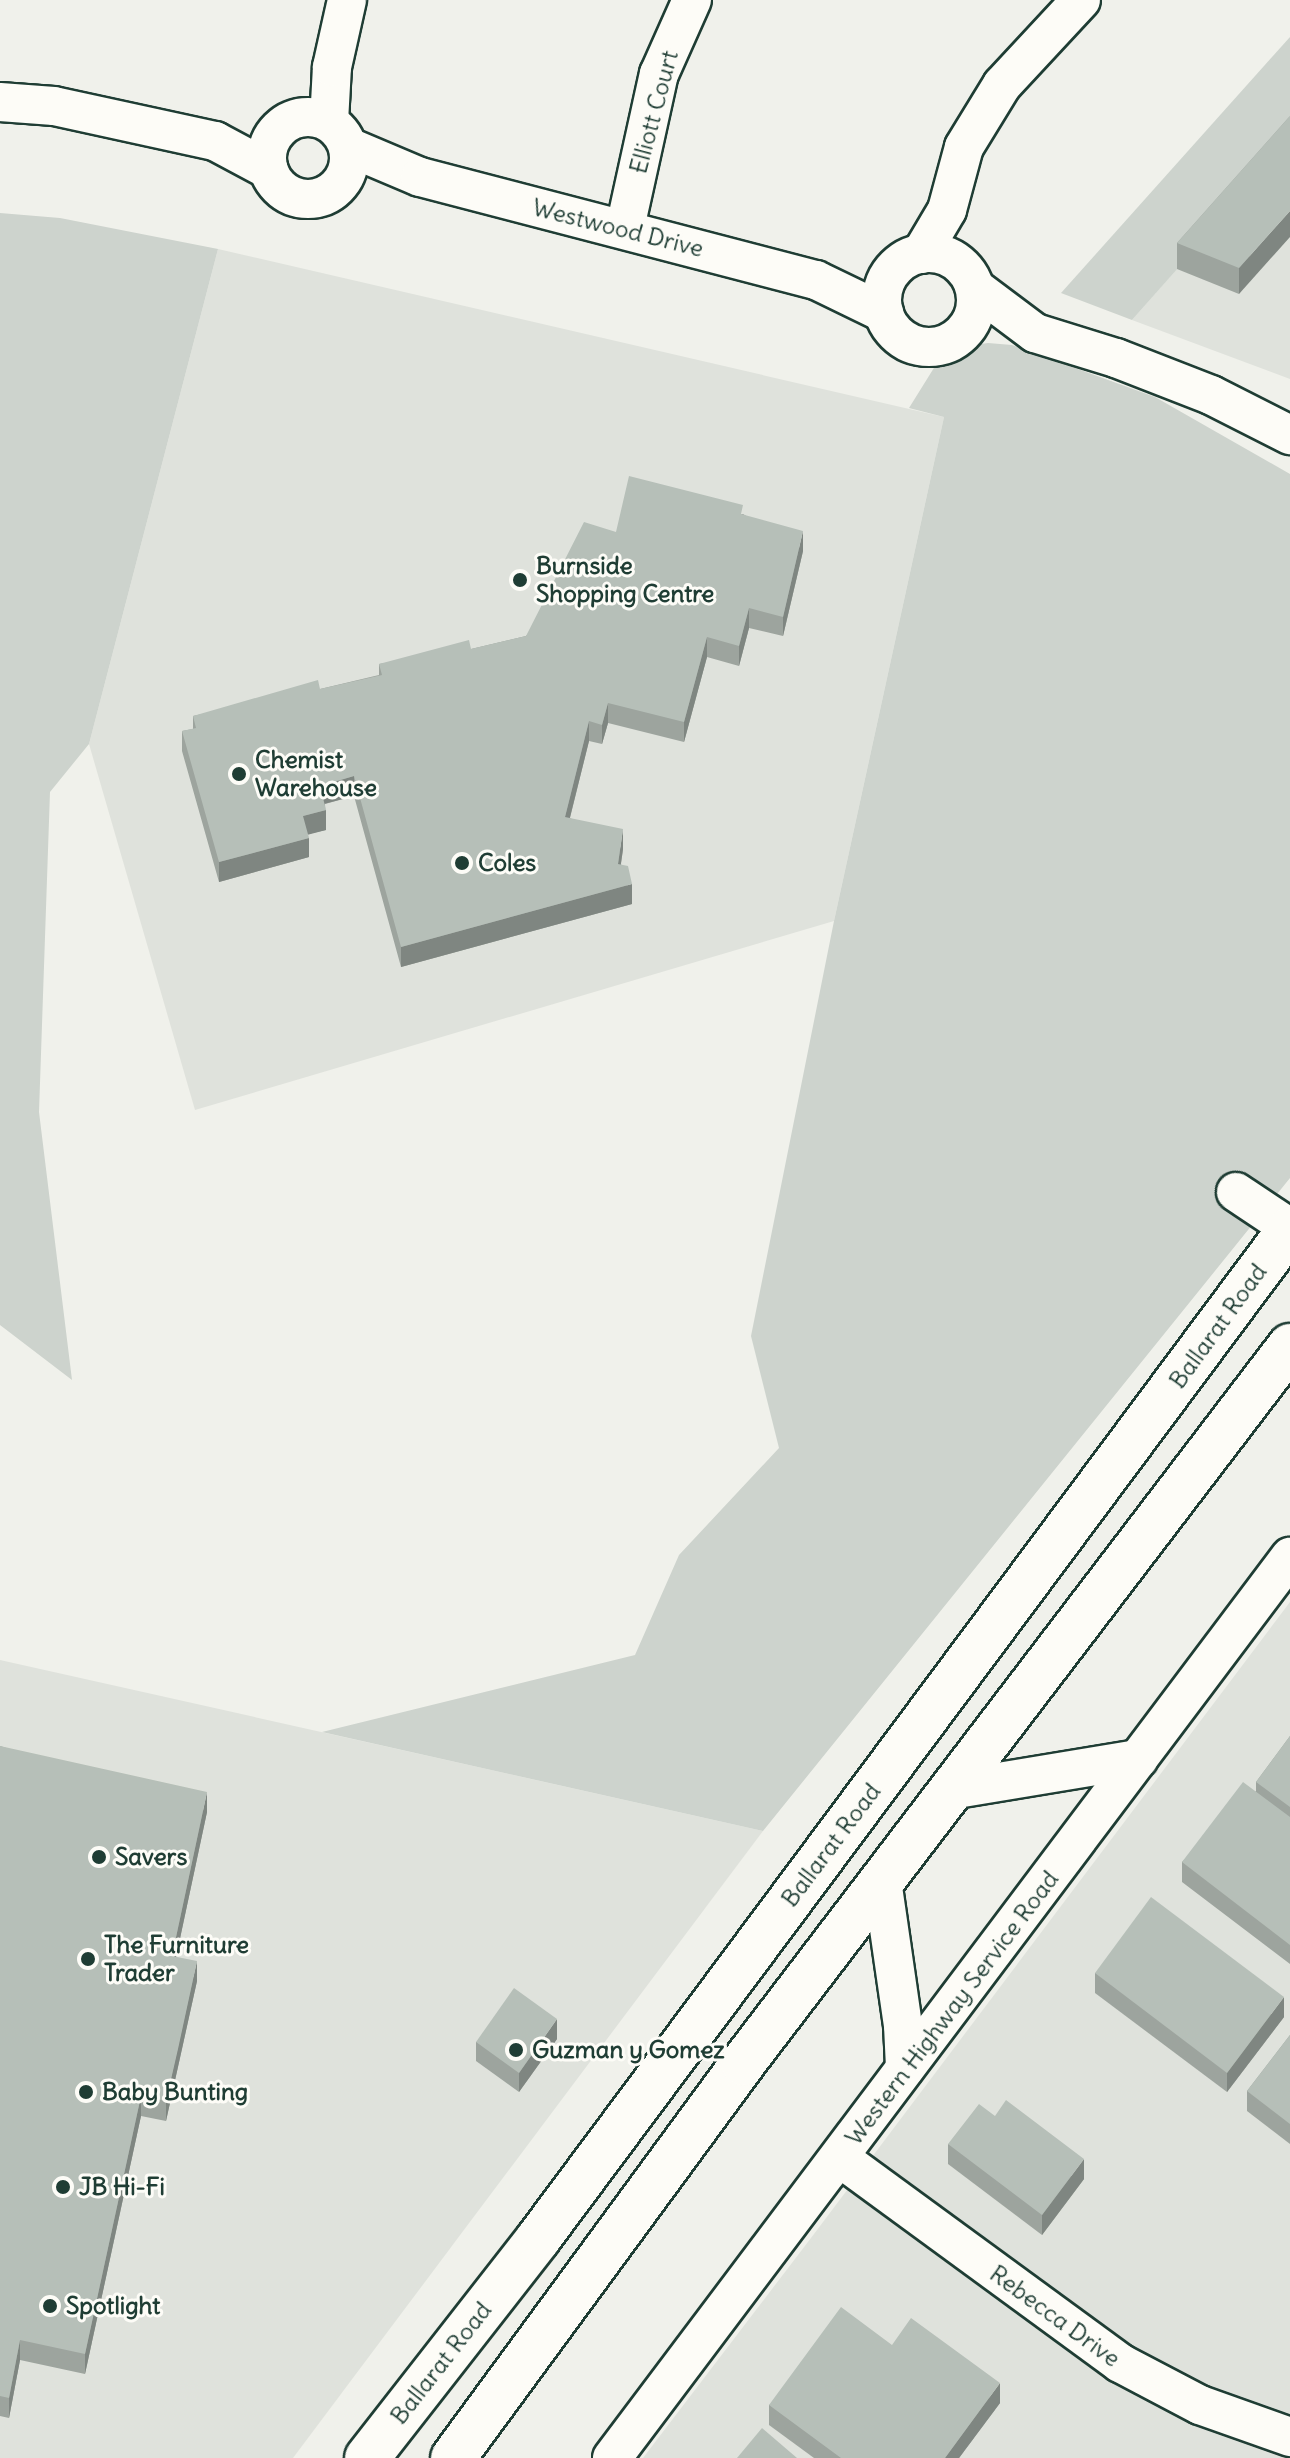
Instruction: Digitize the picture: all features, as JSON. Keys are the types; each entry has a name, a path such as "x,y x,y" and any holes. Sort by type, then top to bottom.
{"highway":[{"name":"Ballarat Road","path":"367,2458 538,2239 1290,1228"},
{"path":"453,2458 882,1880 1290,1346"}],"street":[{"path":"320,139 270,142 269,170 279,188 299,199 327,195 320,139 347,0"},
{"name":"Elliott Court","path":"625,228 659,74 692,0"},
{"path":"1035,333 955,339 939,346 923,347 907,342 889,324 882,297 935,268 964,147 1002,85 1081,0"},
{"path":"0,102 54,106 215,141 320,139"},
{"name":"Westwood Drive","path":"320,139 420,177 816,280 884,313"},
{"path":"215,141 269,170"},
{"path":"935,268 1035,333 1116,358 1211,395 1290,435"},
{"path":"935,268 976,304 972,320 955,339"},
{"name":"Westwood Drive","path":"816,280 935,268"},
{"path":"1236,1192 1290,1228"},
{"name":"Western Highway Service Road","path":"612,2458 1290,1557"},
{"path":"951,1790 1138,1759"},
{"path":"882,1880 903,2025 905,2068"},
{"name":"Rebecca Drive","path":"840,2158 1120,2363 1200,2405 1290,2437"}],"shaded area":[{"path":"1290,37 1290,142 1132,320 1061,293"},
{"path":"1290,142 1290,379 1132,320 1177,269"},
{"path":"0,213 60,218 218,249 89,744 50,792 39,1112 72,1380 0,1325"},
{"name":"Burnside Shopping Centre","path":"218,249 944,417 834,921 195,1110 89,744"},
{"path":"988,343 1012,345 1155,397 1290,474 1290,1178 763,1831 322,1732 635,1655 679,1555 779,1448 751,1336 834,921 944,417 909,408 937,363 967,346"},
{"path":"1290,1602 1290,2458 643,2458 811,2238"},
{"path":"0,1660 763,1831 293,2458 0,2458"}],"building":[{"path":"1290,116 1290,211 1239,268 1177,243"},
{"path":"629,476 743,505 741,514 803,531 783,617 749,608 739,646 707,637 684,722 608,703 602,725 589,721 565,817 623,829 618,864 628,866 632,884 401,947 354,776 320,786 326,810 303,816 309,838 219,862 182,731 196,728 193,716 318,680 320,689 382,675 379,664 469,640 471,649 526,636 584,522 616,532"},
{"path":"1290,1736 1290,1807 1256,1782"},
{"path":"0,1746 207,1792 172,1956 197,1961 178,2049 166,2101 141,2096 85,2354 20,2340 9,2398 0,2396"},
{"path":"1243,1782 1290,1817 1290,1945 1182,1862"},
{"path":"1151,1897 1284,1997 1227,2073 1095,1973"},
{"path":"514,1988 557,2019 519,2073 476,2042"},
{"path":"1290,2035 1290,2124 1247,2091"},
{"path":"1006,2100 1084,2159 1042,2215 948,2144 979,2104 995,2116"},
{"path":"841,2307 892,2345 911,2318 1000,2383 945,2458 841,2458 769,2405"},
{"path":"762,2428 797,2458 737,2458"}],"place":[{"name":"Burnside Shopping Centre","path":"520,580"},
{"name":"Chemist Warehouse","path":"239,774"},
{"name":"Coles","path":"462,863"},
{"name":"Savers","path":"99,1857"},
{"name":"The Furniture Trader","path":"88,1959"},
{"name":"Guzman y Gomez","path":"516,2050"},
{"name":"Baby Bunting","path":"86,2092"},
{"name":"JB Hi-Fi","path":"63,2187"},
{"name":"Spotlight","path":"50,2306"}]}
